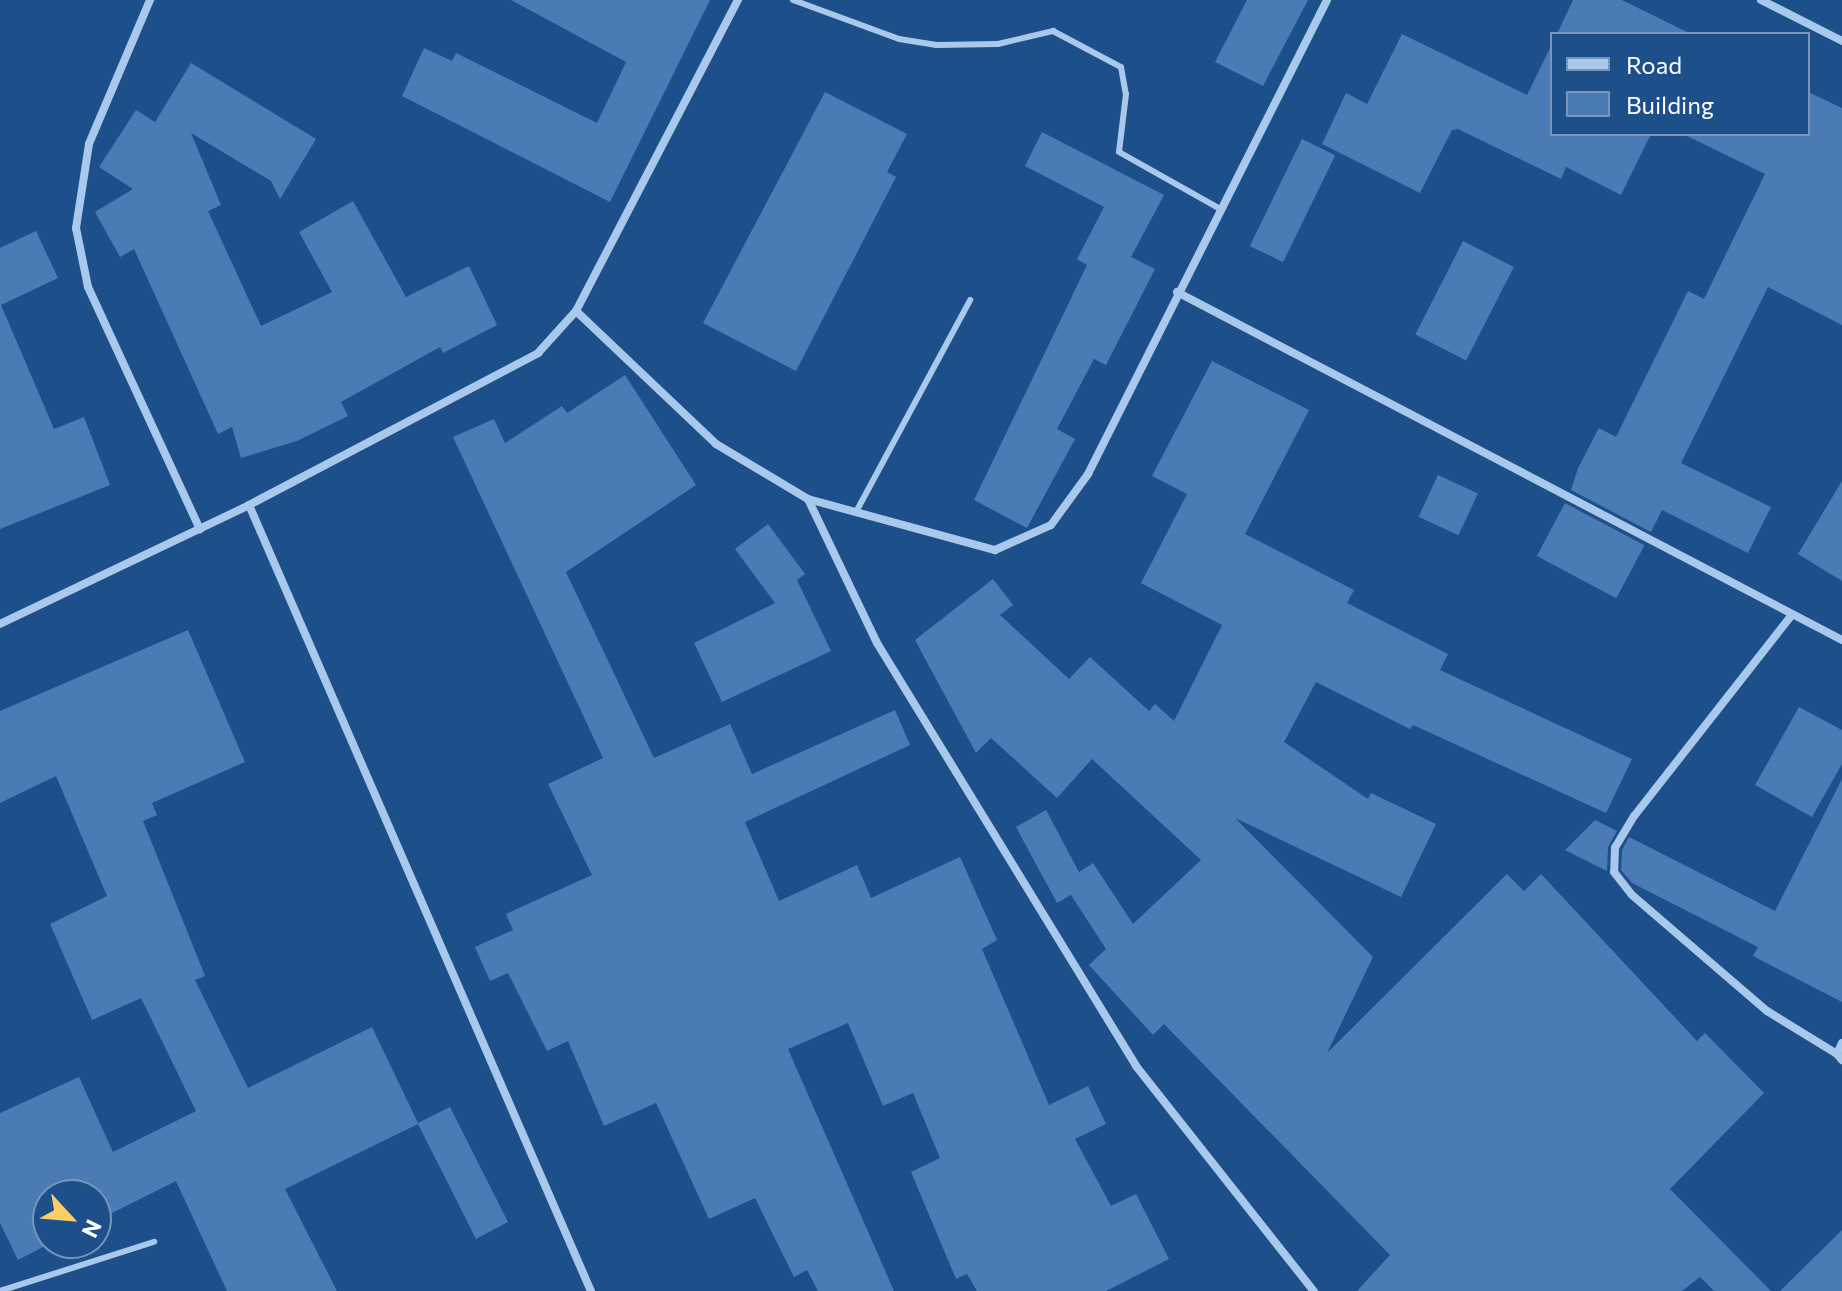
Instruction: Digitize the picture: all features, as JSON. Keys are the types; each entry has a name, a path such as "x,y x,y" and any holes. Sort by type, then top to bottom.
{"street":[{"path":"150,0 89,144 76,228 88,287 200,529"},
{"path":"0,624 249,505 502,376 538,353 576,311 738,0"},
{"path":"576,311 716,444 808,499 995,550 1051,525 1088,474 1177,292 1327,0"},
{"path":"1761,0 1842,41"},
{"path":"1177,292 1546,481 1791,616 1842,640"},
{"path":"808,499 877,643 1136,1066 1314,1291"},
{"path":"249,505 591,1291"},
{"path":"1791,616 1634,816 1615,848 1614,872 1632,895 1767,1011 1840,1057 1842,1043"}],"lane":[{"path":"793,0 899,39 937,45 998,44 1053,31 1121,67 1126,94 1119,152 1220,209"},
{"path":"856,512 970,300"},
{"path":"0,1291 154,1242"}],"building":[{"path":"511,0 710,0 610,202 402,96 424,48 452,61 456,53 597,123 626,62"},
{"path":"1247,0 1308,0 1263,86 1215,62"},
{"path":"1573,0 1622,0 1687,32 1558,32"},
{"path":"1402,34 1527,95 1550,48 1550,136 1650,136 1621,195 1566,167 1561,179 1458,129 1452,130 1420,193 1322,144 1346,93 1367,104"},
{"path":"191,63 316,139 280,199 271,181 191,133 221,205 208,211 261,326 332,292 299,232 353,201 406,297 469,266 497,325 443,353 440,347 341,402 348,416 297,441 241,458 232,427 218,434 134,249 120,257 95,212 133,189 99,167 136,110 155,122"},
{"path":"825,92 907,134 887,172 896,177 796,371 703,323"},
{"path":"1810,93 1842,108 1842,325 1768,287 1681,463 1771,507 1748,553 1662,510 1651,532 1571,490 1578,468 1599,428 1616,437 1688,291 1704,299 1765,174 1687,136 1810,136"},
{"path":"1042,132 1164,195 1131,257 1155,269 1106,365 1094,359 1057,429 1075,439 1027,528 974,500 1087,265 1077,259 1104,207 1025,166"},
{"path":"1302,139 1335,155 1283,262 1250,246"},
{"path":"36,231 58,278 1,305 54,429 84,417 110,485 0,529 0,248"},
{"path":"1463,241 1514,267 1466,360 1415,335"},
{"path":"1212,361 1309,410 1245,534 1354,590 1347,603 1448,654 1440,670 1632,759 1606,813 1413,725 1410,729 1316,682 1284,742 1368,799 1371,793 1436,824 1401,897 1235,818 1373,957 1327,1053 1507,874 1524,891 1541,874 1697,1041 1705,1033 1764,1093 1670,1189 1771,1291 1714,1291 1700,1277 1682,1291 1357,1291 1390,1255 1164,1024 1153,1035 1089,965 1106,949 1071,895 1057,903 1016,827 1046,810 1079,872 1093,863 1133,924 1201,860 1092,759 1057,798 991,738 976,753 915,640 993,579 1013,605 1000,615 1069,679 1090,657 1149,711 1155,704 1174,721 1222,625 1141,583 1187,494 1152,476"},
{"path":"625,375 696,485 566,572 654,758 730,724 752,774 895,710 910,745 745,822 779,901 857,865 871,898 960,857 997,940 982,949 1049,1105 1088,1086 1106,1124 1075,1139 1111,1206 1136,1194 1169,1259 1106,1291 977,1291 967,1274 956,1279 911,1172 940,1158 913,1093 883,1106 848,1023 788,1049 894,1291 818,1291 807,1270 794,1277 755,1198 709,1219 656,1103 604,1126 568,1041 547,1051 508,973 490,981 475,947 513,930 506,914 592,875 548,784 603,758 453,437 494,419 505,443 562,406 567,413"},
{"path":"1438,475 1478,494 1458,535 1419,517"},
{"path":"1842,481 1842,581 1798,554"},
{"path":"1565,503 1644,545 1616,598 1537,556"},
{"path":"768,524 805,574 797,580 831,651 722,702 694,643 775,603 735,549"},
{"path":"188,630 245,762 152,803 157,815 143,821 205,976 195,980 248,1088 372,1027 418,1123 450,1107 508,1222 476,1239 418,1124 285,1189 337,1291 227,1291 176,1181 112,1213 112,1179 32,1179 32,1253 18,1260 0,1223 0,1113 79,1077 113,1152 196,1111 141,998 92,1020 50,924 107,896 56,776 0,803 0,711"},
{"path":"1799,707 1842,730 1842,764 1812,817 1755,785"},
{"path":"1842,779 1842,1002 1753,956 1758,947 1632,883 1621,870 1622,850 1629,837 1775,911"},
{"path":"1595,820 1617,831 1608,847 1607,871 1565,850"},
{"path":"1842,1230 1842,1291 1780,1291"}]}
